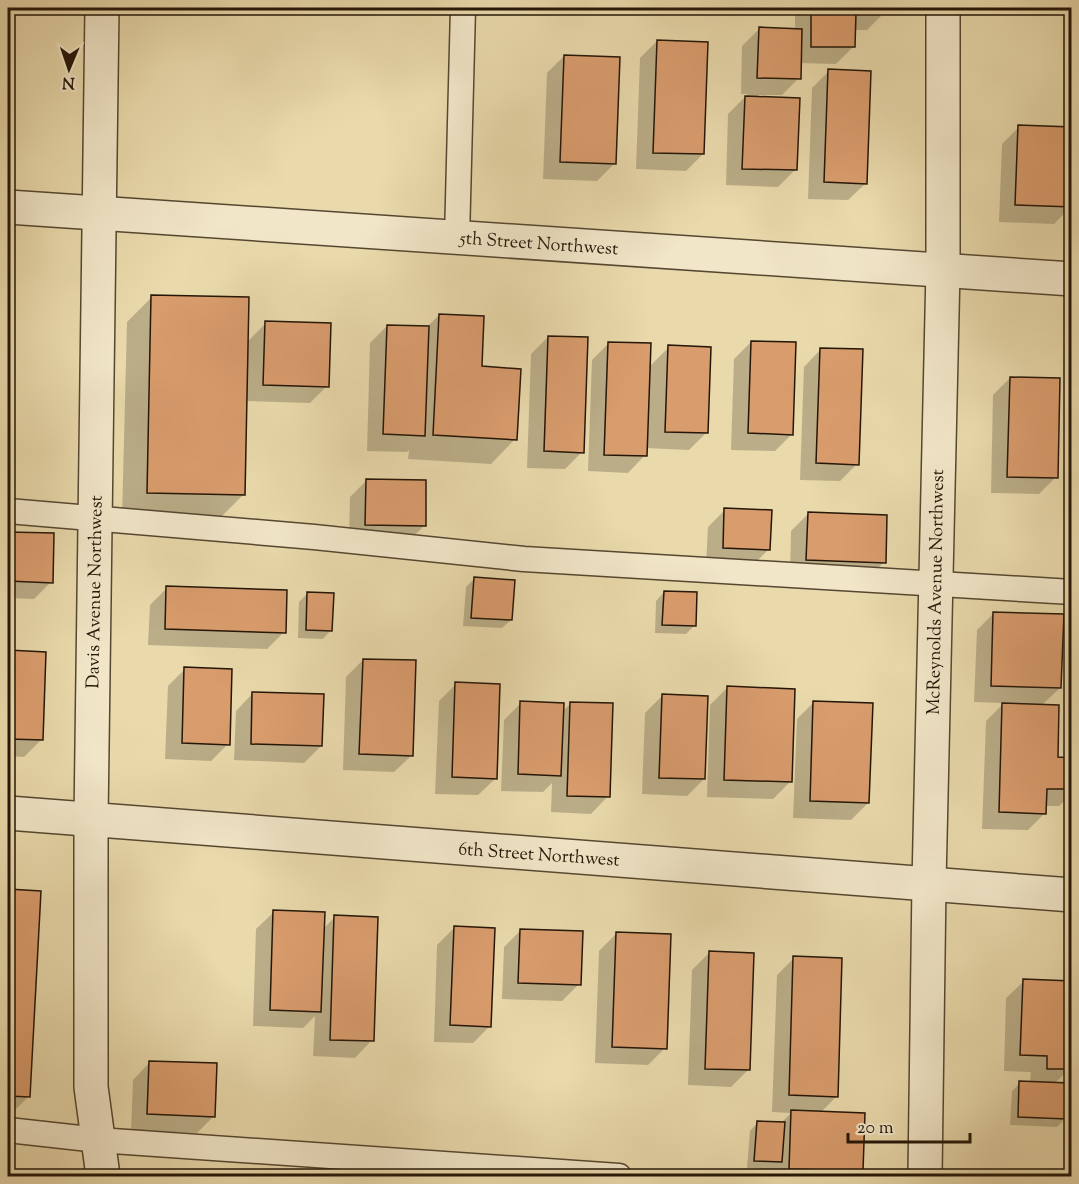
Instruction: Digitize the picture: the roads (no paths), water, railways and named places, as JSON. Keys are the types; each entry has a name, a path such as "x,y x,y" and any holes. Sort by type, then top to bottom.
{"street":[{"name":"Davis Avenue Northwest","path":"102,8 91,819 91,1087 103,1176"},
{"name":"McReynolds Avenue Northwest","path":"925,1176 928,883 943,270 943,8"},
{"name":"5th Street Northwest","path":"8,207 1071,279"},
{"name":"6th Street Northwest","path":"8,813 1071,895"}],"lane":[{"path":"458,238 464,8"},
{"path":"8,511 95,517 524,559 1071,592"},
{"path":"8,1130 98,1140 619,1176"}]}
